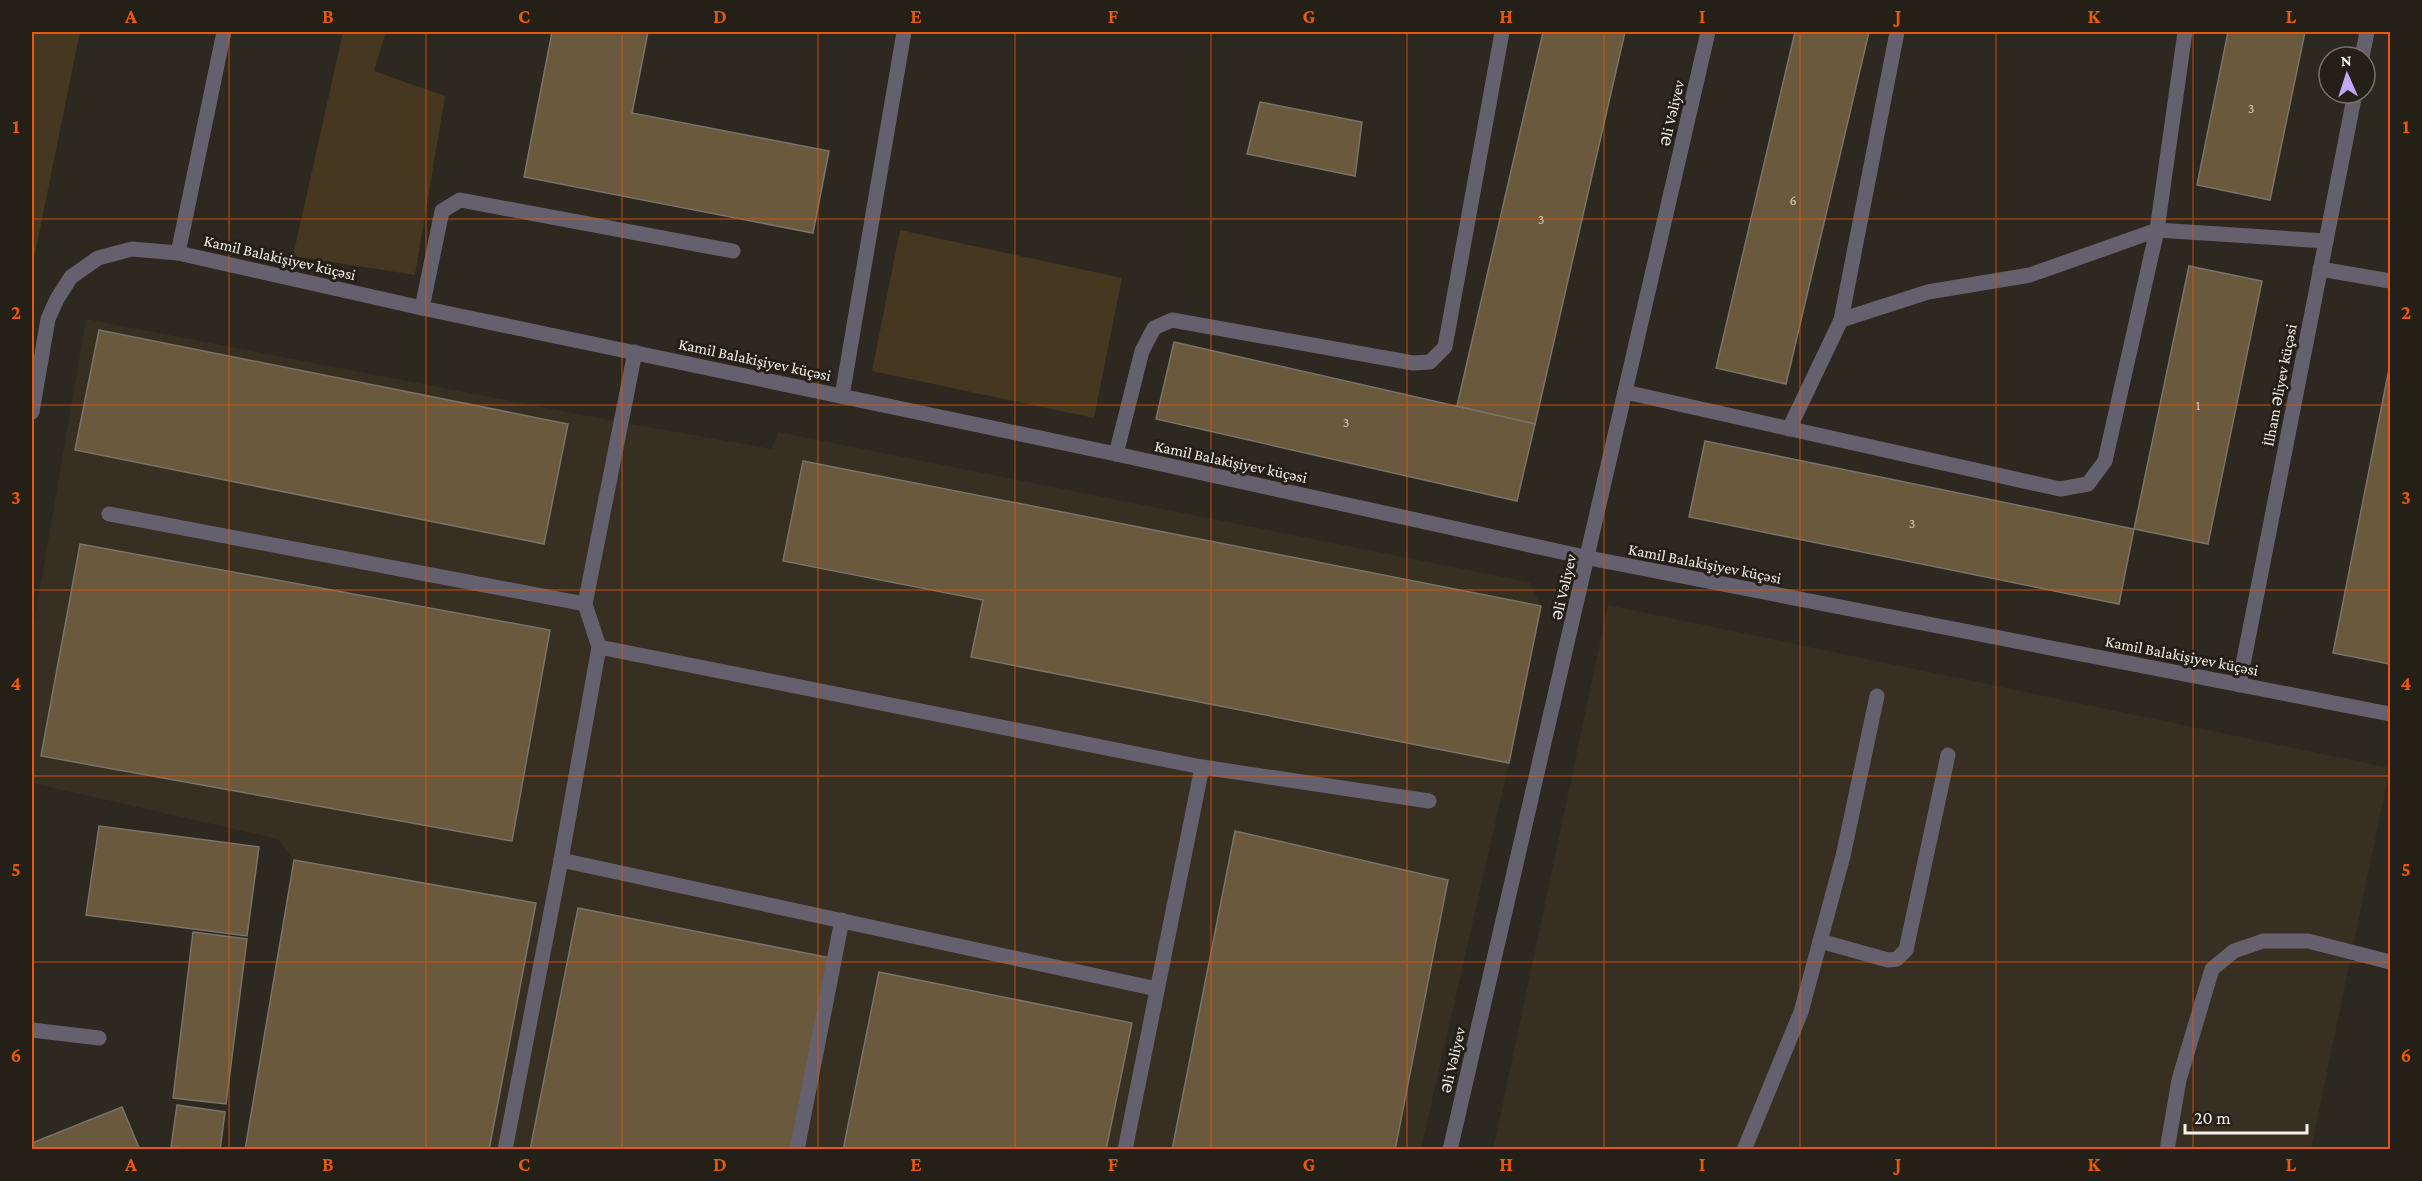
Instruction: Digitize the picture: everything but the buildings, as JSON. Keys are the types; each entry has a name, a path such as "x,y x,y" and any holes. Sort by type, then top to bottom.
{"street":[{"path":"178,253 224,32"},
{"path":"842,396 904,32"},
{"path":"1116,454 1142,351 1154,328 1172,320 1413,363 1430,362 1444,348 1502,32"},
{"name":"Əli Vəliyev","path":"1450,1149 1708,32"},
{"path":"1789,429 1841,320 1897,32"},
{"path":"1625,392 2060,489 2088,484 2105,461 2157,230 2185,32"},
{"name":"İlham Əliyev küçəsi","path":"2239,685 2353,105"},
{"path":"422,308 442,211 460,200 733,251"},
{"path":"1841,320 1928,292 2030,275 2157,230 2326,241"},
{"name":"Kamil Balakişiyev küçəsi","path":"32,412 48,319 71,277 98,258 132,249 178,253 422,308 1116,454 1588,558 2391,714"},
{"path":"2320,268 2391,281"},
{"path":"505,1149 561,860 599,647 585,604 635,352"},
{"path":"110,514 585,604"},
{"path":"599,647 1202,767 1429,801"},
{"path":"1744,1149 1801,1012 1843,856 1876,696"},
{"path":"1820,941 1888,960 1896,960 1906,950 1948,755"},
{"path":"1125,1149 1202,767"},
{"path":"561,860 1157,989"},
{"path":"797,1149 842,920"},
{"path":"2167,1149 2179,1080 2212,969 2234,951 2263,941 2308,941 2391,962"},
{"path":"32,1030 99,1038"}],"shaded area":[{"path":"32,32 80,32 32,268"},
{"path":"343,32 386,32 374,71 445,96 415,275 293,256"},
{"path":"900,230 1122,278 1094,418 872,371"},
{"path":"86,319 772,449 778,432 1529,582 1541,606 1509,763 1421,1149 245,1149 294,860 278,839 32,783 32,635"},
{"path":"1608,605 2390,768 2311,1149 1493,1150"}]}
